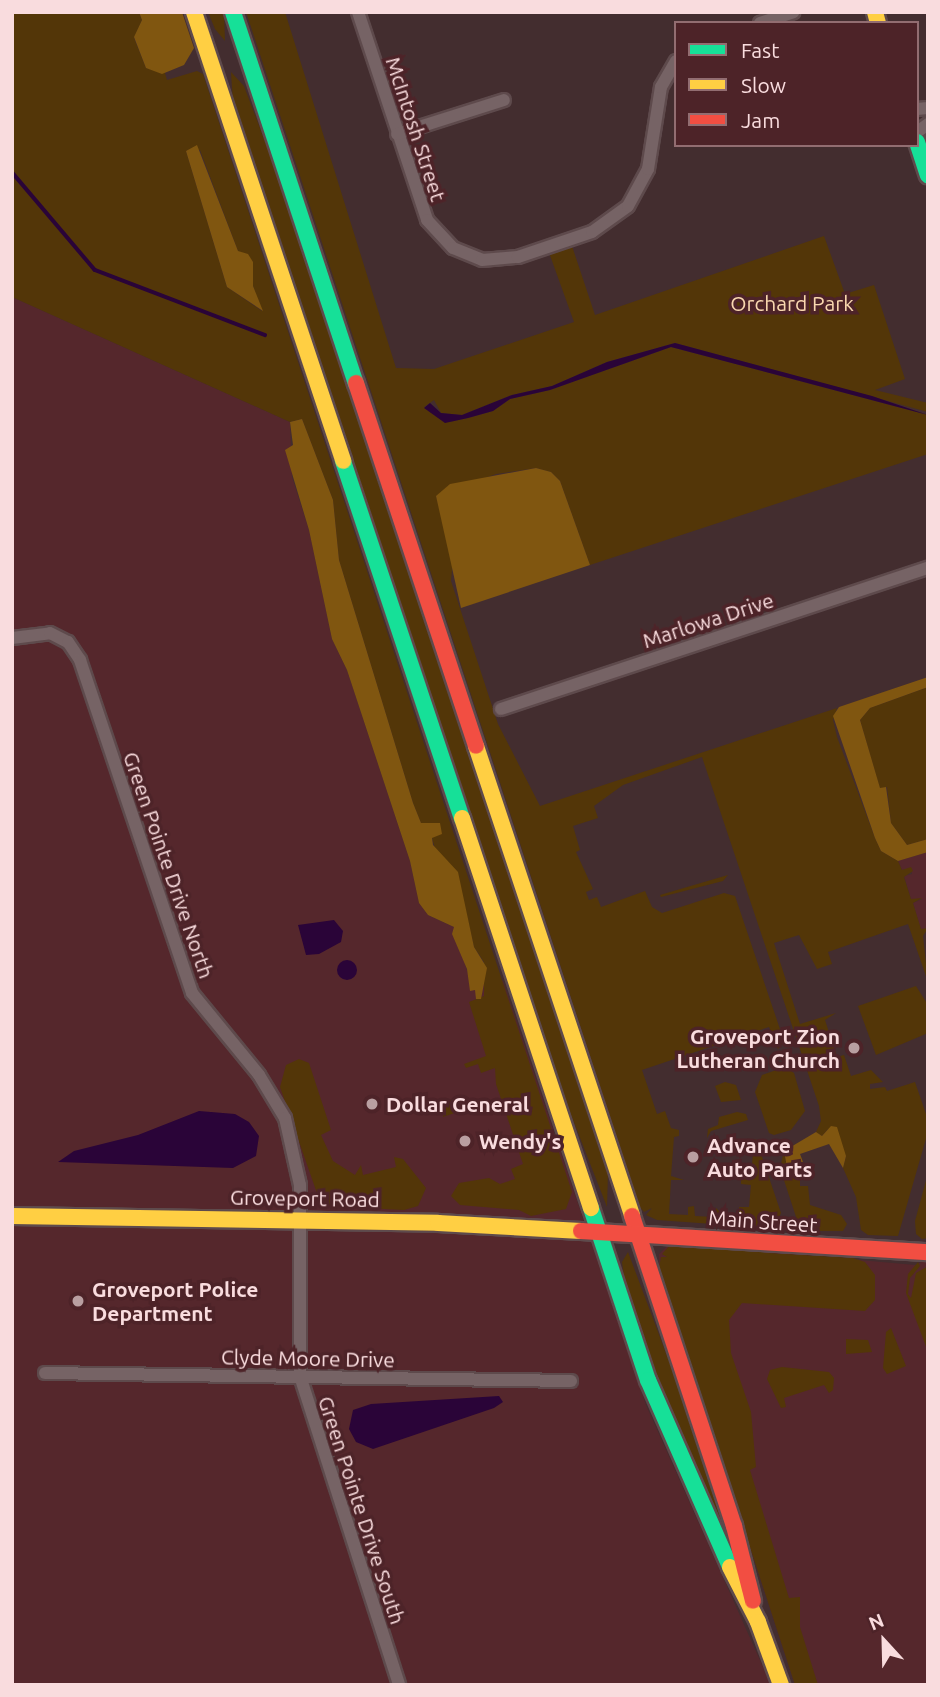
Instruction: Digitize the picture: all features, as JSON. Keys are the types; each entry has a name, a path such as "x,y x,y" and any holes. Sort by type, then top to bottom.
{"main road":[{"path":"194,12 596,1230 669,1434 758,1622 781,1685"},
{"path":"233,12 734,1526 758,1622"},
{"path":"919,147 928,175"},
{"name":"Groveport Road","path":"12,1216 299,1218 596,1230"},
{"name":"Main Street","path":"596,1230 928,1252"}],"street":[{"name":"McIntosh Street","path":"358,12 427,220 453,248 475,258 502,260 592,232 618,216 643,183 662,87 674,65"},
{"path":"766,21 793,12"},
{"path":"397,134 504,100"},
{"name":"Marlowa Drive","path":"501,709 928,568"},
{"name":"Green Pointe Drive North","path":"12,638 50,633 68,642 80,660 192,993 259,1075 285,1118 300,1185 299,1218"},
{"name":"Green Pointe Drive South","path":"299,1218 300,1376 399,1685"},
{"name":"Clyde Moore Drive","path":"45,1373 571,1381"}],"shaded area":[{"path":"139,12 182,12 194,48 184,65 162,74 146,68 134,37 142,20"},
{"path":"197,145 238,251 248,254 253,262 253,286 263,311 227,287 186,151"},
{"path":"12,297 290,422 292,477 309,530 332,639 347,670 410,861 419,903 428,915 454,927 470,980 503,981 646,1405 771,1685 12,1685"},
{"path":"675,343 872,396 928,415 671,347 550,390 510,399 493,411 468,418 445,423 424,408 430,403 441,413 462,415 512,395 552,386 607,362"},
{"path":"302,419 333,500 339,560 413,803 421,823 440,823 442,834 432,838 433,845 458,872 474,947 487,968 481,999 476,999 475,990 470,991 467,969 452,934 454,927 428,915 419,903 410,861 347,670 332,639 309,530 285,450 293,445 290,422"},
{"path":"536,468 551,472 560,481 590,565 461,608 436,496 450,484"},
{"path":"928,677 928,687 870,708 860,720 880,788 886,787 891,823 907,845 928,839 928,852 898,861 881,851 875,838 833,716 839,707"},
{"path":"928,852 928,928 921,930 913,903 922,899 911,899 904,876 912,874 911,868 902,870 898,861"},
{"path":"334,920 343,931 341,942 319,954 306,955 298,925"},
{"path":"347,960 354,963 357,970 354,977 347,980 340,977 337,970 340,963"},
{"path":"199,1111 235,1114 249,1122 259,1136 256,1156 233,1168 58,1162 74,1151 138,1135"},
{"path":"831,1126 837,1127 846,1156 843,1168 829,1144 800,1154 803,1162 792,1161 789,1178 784,1151 816,1132 822,1136"},
{"path":"670,1243 915,1265 928,1259 928,1685 795,1685 659,1268 659,1254"},
{"path":"499,1396 503,1402 494,1408 373,1449 356,1442 349,1429 353,1410 371,1404"}],"green space":[{"path":"12,12 139,12 142,20 134,38 146,68 165,73 167,80 197,71 203,74 572,1192 566,1209 531,1216 519,1210 460,1205 451,1196 459,1183 489,1178 500,1184 515,1179 511,1169 523,1164 496,1084 495,1068 481,1073 478,1064 466,1068 464,1064 486,1056 469,1002 484,996 484,962 474,947 457,873 436,852 428,823 421,823 413,803 339,560 333,500 302,419 290,422 12,297","holes":["200,150 238,251 253,262 253,286 262,311 227,287 186,151"]},
{"path":"208,12 224,12 225,41 215,29"},
{"name":"Orchard Park","path":"246,12 285,12 396,368 434,369 574,322 547,247 570,240 595,315 824,236 845,294 874,285 905,379 875,390 928,403 928,412 675,343 607,362 552,386 512,395 462,415 441,413 434,400 424,407 449,422 468,418 493,411 510,399 550,390 671,347 928,415 928,454 590,565 560,481 551,472 536,468 496,474 436,496 453,558 451,581 498,724 540,806 837,708 833,720 837,737 875,838 881,851 898,861 902,870 911,867 913,871 904,877 911,899 922,898 913,903 921,929 928,928 923,936 928,982 908,924 828,952 832,964 817,969 799,935 774,943 800,1024 836,1013 825,1020 837,1057 844,1055 851,1076 871,1070 883,1082 870,1084 870,1089 885,1087 887,1091 915,1082 927,1117 927,1135 898,1236 868,1235 861,1230 856,1197 843,1168 846,1156 828,1129 822,1136 816,1132 821,1121 819,1106 702,757 623,785 594,806 598,818 573,826 580,850 576,852 593,889 586,892 589,900 597,897 601,907 645,891 652,907 662,913 724,893 735,896 784,1041 778,1049 769,1027 642,1070 657,1114 665,1111 671,1128 679,1130 679,1136 674,1137 671,1176 684,1180 671,1180 669,1214 688,1215 688,1207 694,1206 695,1216 713,1217 716,1208 730,1221 727,1225 657,1220 646,1215 652,1208 644,1212 640,1207"},
{"path":"231,72 244,86 288,202 608,1172 607,1207 545,1048 233,103"},
{"path":"928,687 928,839 907,845 891,823 887,787 880,789 860,720 870,708"},
{"path":"728,875 723,881 661,897 660,895"},
{"path":"916,986 928,1005 928,1033 876,1055 858,1006"},
{"path":"299,1059 309,1063 331,1130 321,1135 333,1161 355,1175 361,1165 363,1175 396,1167 394,1157 403,1159 426,1188 418,1206 404,1210 326,1206 325,1196 323,1203 319,1199 280,1087 286,1065"},
{"path":"785,1067 794,1073 805,1111 791,1130 774,1135 769,1133 755,1092 762,1075"},
{"path":"725,1082 736,1085 741,1100 721,1102 715,1086"},
{"path":"461,1096 466,1109 443,1117 443,1103"},
{"path":"737,1112 746,1114 748,1120 711,1131 707,1138 708,1129 718,1125 719,1117"},
{"path":"756,1139 781,1213 774,1228 749,1225 739,1213 739,1207 749,1207 751,1185 741,1184 741,1179 751,1179 753,1152 744,1148"},
{"path":"784,1151 789,1178 800,1175 800,1186 808,1186 810,1205 841,1215 847,1224 843,1231 810,1231 799,1226 780,1168"},
{"path":"928,1173 928,1238 922,1239 916,1234 915,1221"},
{"path":"671,1244 726,1244 768,1253 853,1258 865,1262 875,1275 875,1300 865,1311 742,1303 729,1320 731,1353 751,1412 756,1467 750,1470 789,1598 800,1597 800,1627 818,1685 795,1685 659,1268 661,1257 667,1257 662,1254"},
{"path":"628,1252 688,1412 743,1577 684,1449 626,1291 622,1262"},
{"path":"918,1262 920,1266 910,1278 908,1294 911,1298 916,1273 928,1266 928,1352 906,1293 908,1274"},
{"path":"891,1328 906,1366 887,1374 883,1368 886,1332"},
{"path":"846,1339 868,1340 872,1352 846,1354"},
{"path":"782,1367 829,1372 834,1378 833,1390 829,1393 824,1385 784,1398 786,1407 781,1408 767,1379 770,1370"}],"waterway":[{"path":"12,172 95,270 265,335"}],"traffic: fast":[{"path":"233,12 356,383"},
{"path":"919,147 928,175"},
{"path":"343,461 462,818"},
{"path":"591,1208 648,1380 730,1567"}],"traffic: slow":[{"path":"194,12 343,461"},
{"path":"875,12 877,21"},
{"path":"476,746 632,1216"},
{"path":"462,818 591,1208"},
{"path":"12,1216 438,1223 581,1231"},
{"path":"730,1567 758,1622 781,1685"}],"traffic: jam":[{"path":"356,383 476,746"},
{"path":"632,1216 734,1526 753,1601"},
{"path":"581,1231 928,1252"}],"place":[{"name":"Groveport Zion Lutheran Church","path":"854,1048"},
{"name":"Dollar General","path":"372,1104"},
{"name":"Wendy's","path":"465,1141"},
{"name":"Advance Auto Parts","path":"693,1157"},
{"name":"Groveport Police Department","path":"78,1301"}]}
